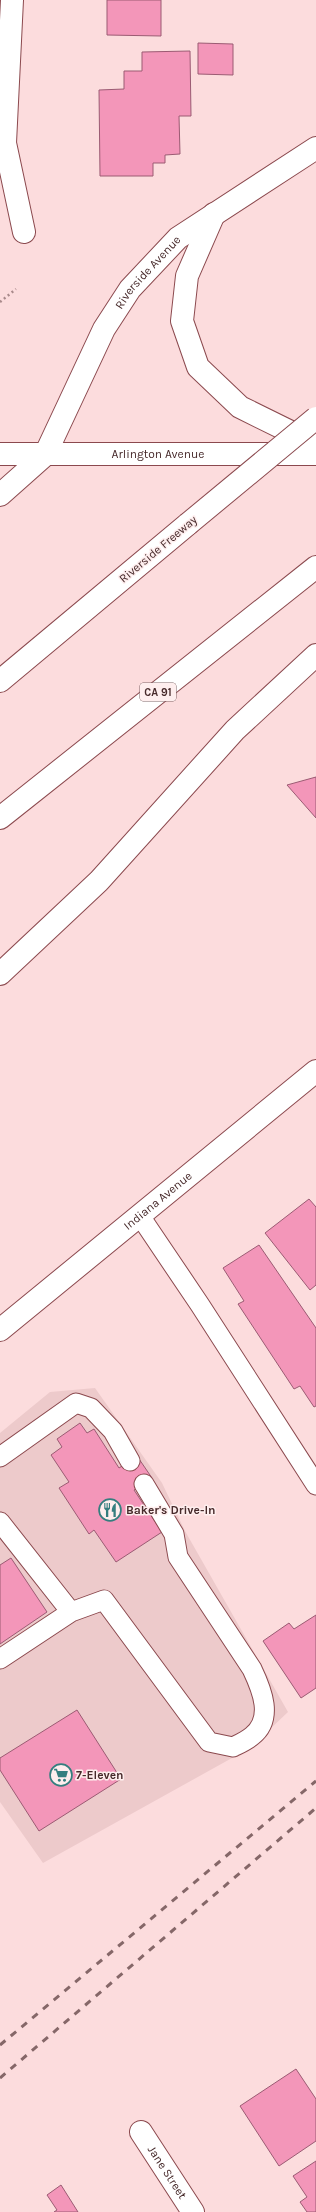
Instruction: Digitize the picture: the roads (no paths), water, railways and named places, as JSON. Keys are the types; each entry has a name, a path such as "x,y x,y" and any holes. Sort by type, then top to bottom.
{"main road":[{"path":"12,0 5,143 24,232"},
{"name":"Riverside Avenue","path":"45,455 104,329 130,289 178,238 316,148"},
{"path":"214,214 187,276 182,321 198,367 240,407 316,445"},
{"name":"Riverside Freeway","path":"0,681 316,418"},
{"name":"Arlington Avenue","path":"0,454 316,454"},
{"path":"0,495 45,455"},
{"name":"CA 91","path":"0,818 316,567"},
{"path":"0,974 99,880 234,730 316,655"},
{"name":"Indiana Avenue","path":"0,1330 316,1071"},
{"name":"Jane Street","path":"141,2132 193,2212"}],"lane":[{"path":"140,1216 200,1305 316,1485"},
{"path":"0,1457 76,1403 91,1408 113,1431 130,1461"},
{"path":"0,1659 71,1612 104,1600 210,1742 233,1748 253,1736 262,1721 265,1705 262,1689 252,1669 178,1557 174,1534 144,1484"},
{"path":"0,1522 71,1612"}],"railway":[{"path":"0,2045 316,1781"},
{"path":"0,2078 316,1808"}],"place":[{"name":"Baker's Drive-In","path":"110,1510"},
{"name":"7-Eleven","path":"61,1775"}]}
